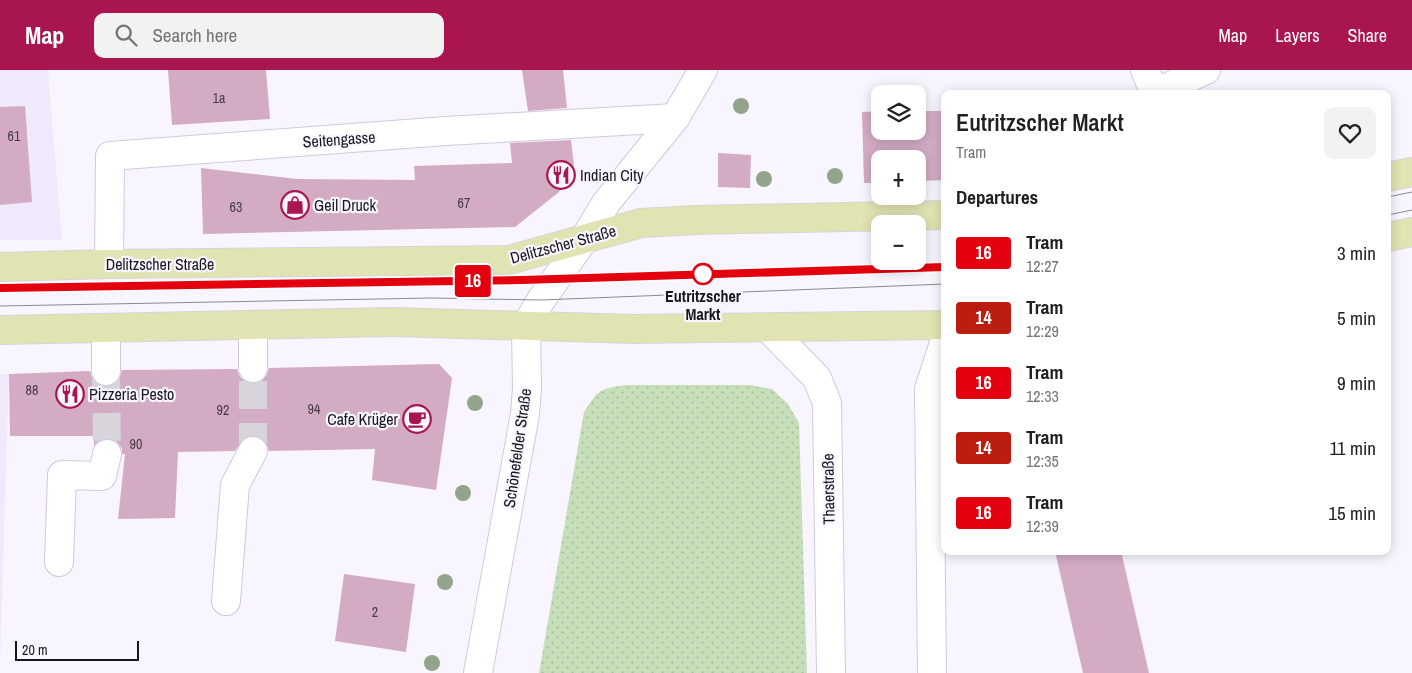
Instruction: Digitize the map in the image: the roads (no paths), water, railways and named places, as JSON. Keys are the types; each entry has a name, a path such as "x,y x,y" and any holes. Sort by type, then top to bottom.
{"main road":[{"path":"1391,176 1412,172"},
{"name":"Delitzscher Straße","path":"0,267 109,264 509,260 641,223 694,220 941,215"},
{"path":"1391,236 1412,232"},
{"path":"0,330 392,322 616,329 941,325"}],"street":[{"path":"526,326 541,300 585,238 606,204 675,118 703,70"},
{"path":"1145,70 1153,90"},
{"path":"1164,90 1206,70"},
{"name":"Seitengasse","path":"109,264 110,156 446,131 675,118"},
{"path":"253,368 254,325"},
{"name":"Schönefelder Straße","path":"478,673 525,414 527,388 526,326"},
{"name":"Thaerstraße","path":"767,327 817,378 827,404 831,673"},
{"path":"106,328 106,371"},
{"path":"932,673 929,389 941,352"},
{"path":"226,601 235,485 252,451"},
{"path":"59,562 62,476 102,476 107,454"}],"tunnel":[{"path":"253,368 253,451"},
{"path":"106,371 107,454"}],"tram line":[{"path":"1391,196 1412,192"},
{"path":"1391,214 1412,210"},
{"path":"0,288 522,280 941,267"},
{"name":"16","path":"0,288 522,280 941,267"},
{"path":"0,306 431,298 541,300 941,284"}],"place":[{"name":"Indian City","path":"561,175"},
{"name":"Geil Druck","path":"295,205"},
{"name":"Eutritzscher Markt","path":"703,274"},
{"name":"Pizzeria Pesto","path":"70,394"},
{"name":"Cafe Krüger","path":"417,419"}]}
